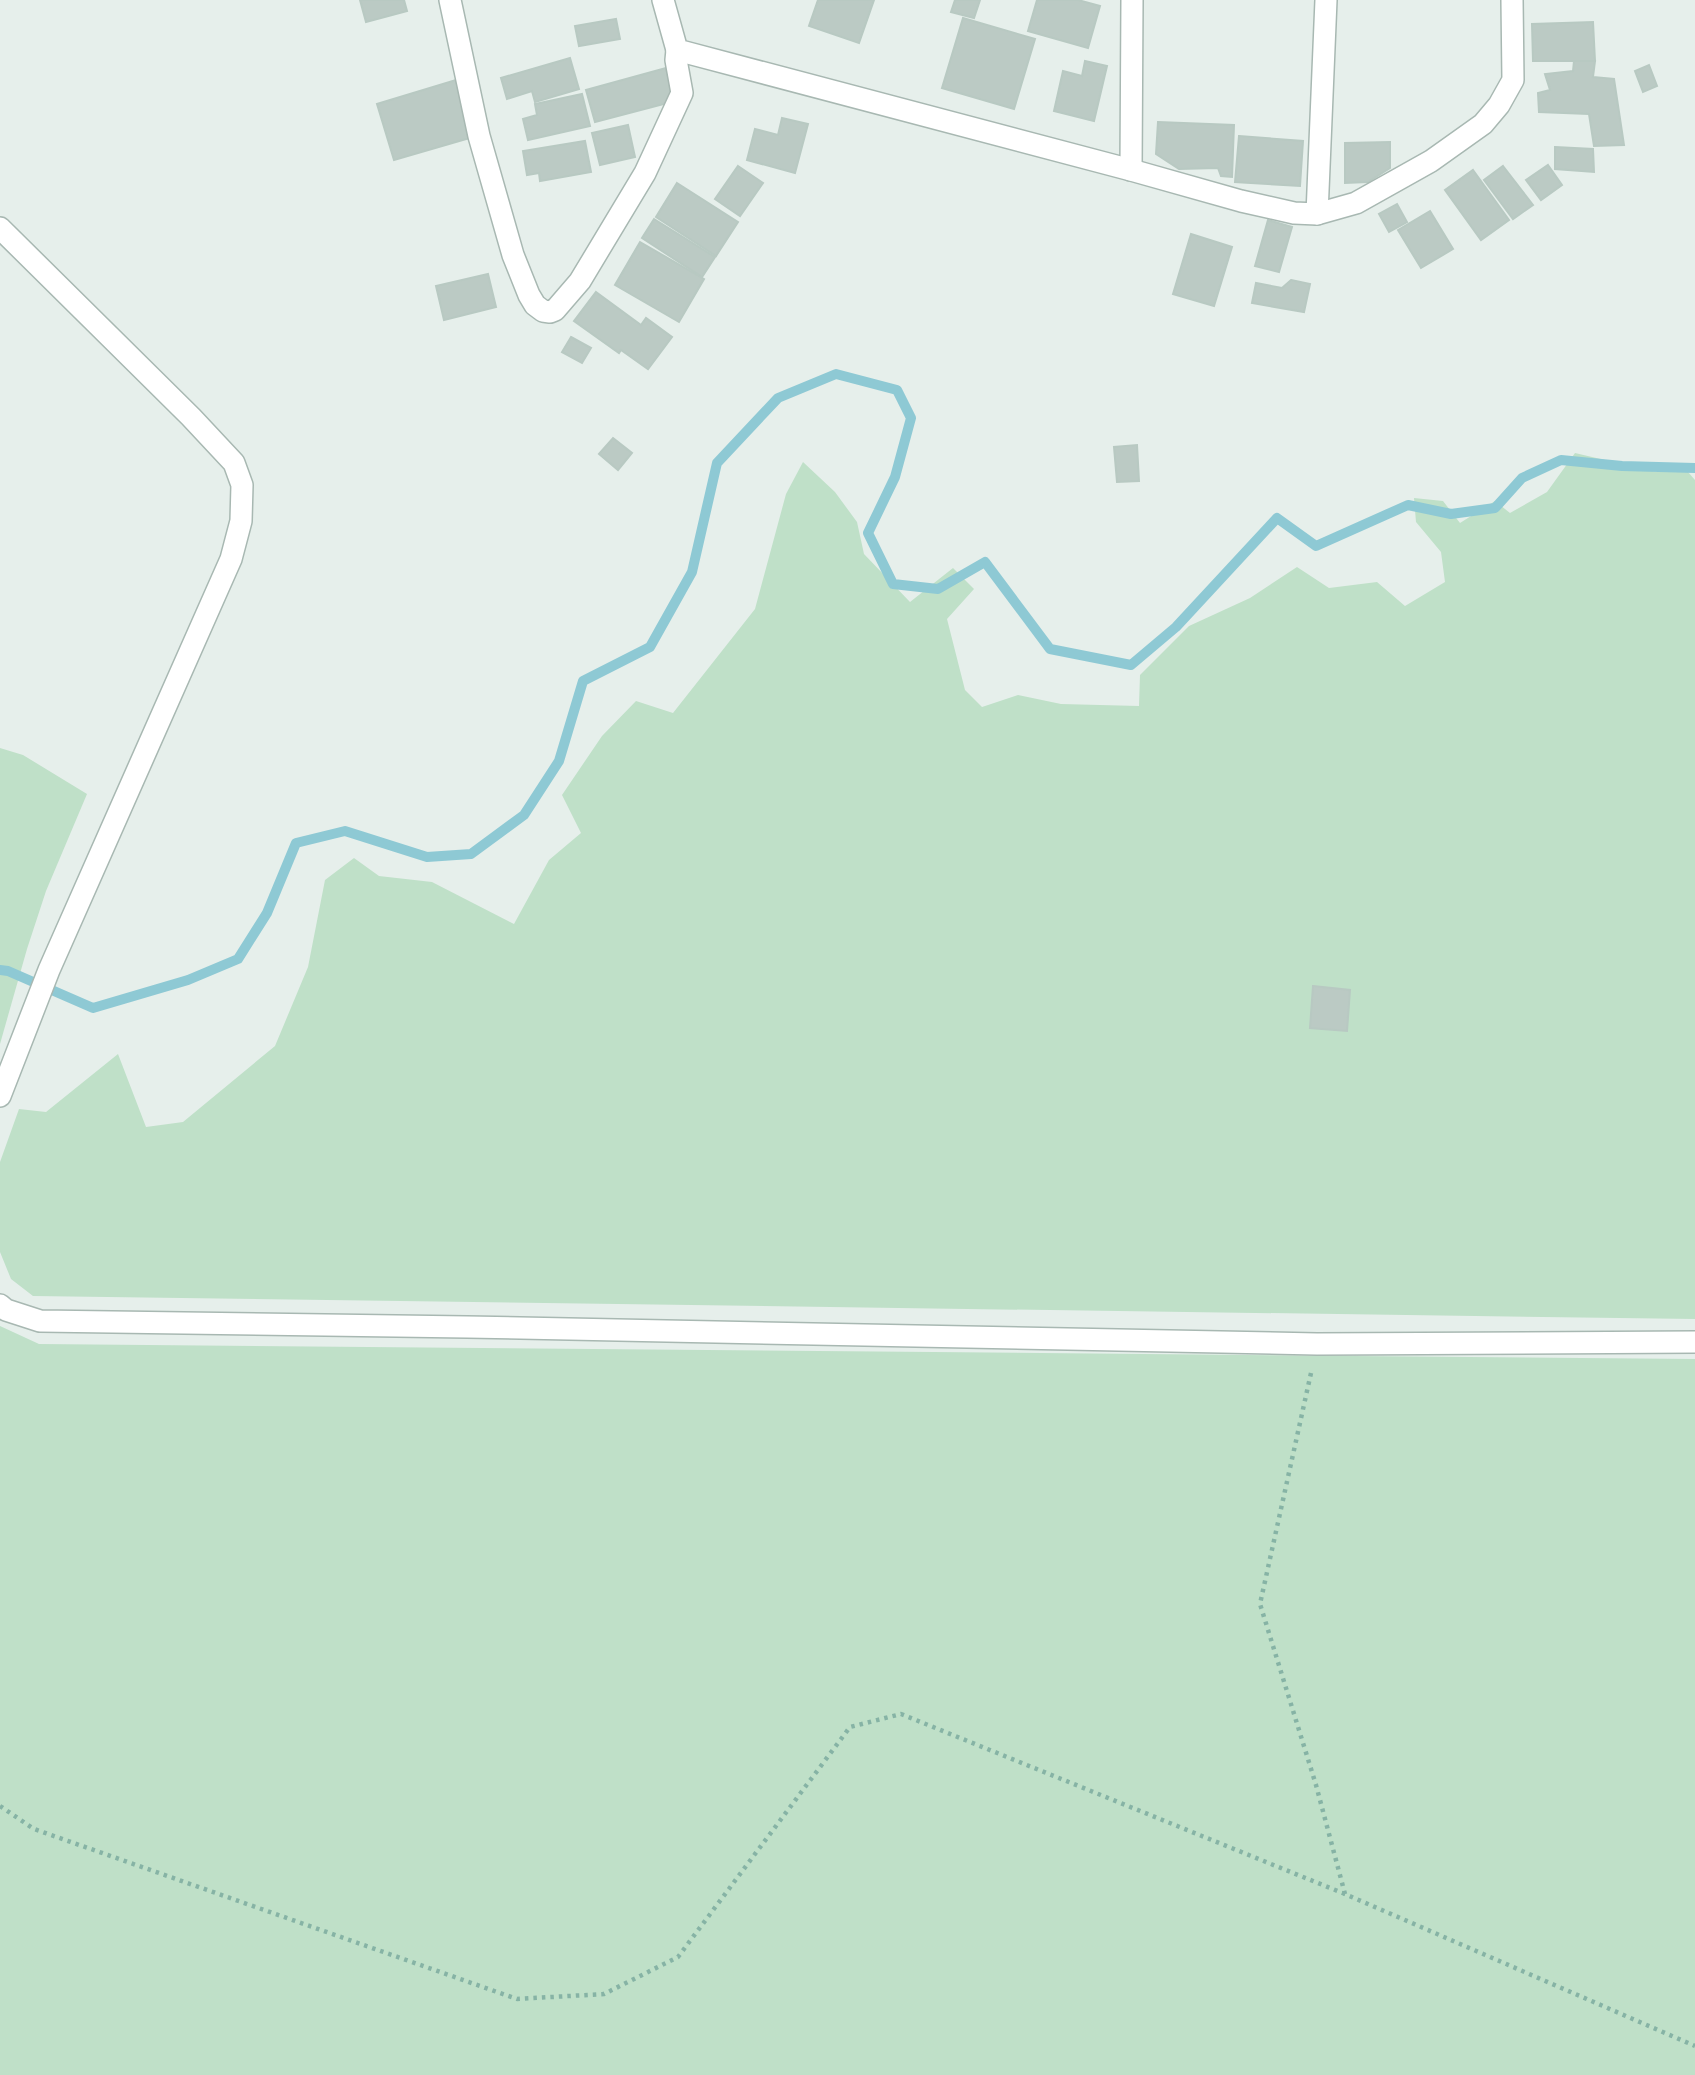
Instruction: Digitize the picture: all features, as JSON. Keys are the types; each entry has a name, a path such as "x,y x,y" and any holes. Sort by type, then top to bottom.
{"street":[{"path":"450,0 479,136 513,255 528,295 535,305 550,312 564,302 580,281 645,173 682,93 676,61 677,50 663,0"},
{"path":"1131,170 1132,0"},
{"path":"1317,214 1326,0"},
{"path":"677,50 1241,201 1294,213 1317,214 1356,203 1431,162 1483,124 1499,105 1513,80 1512,0"},
{"path":"0,228 191,416 233,463 242,485 241,521 231,559 49,970 0,1096"},
{"path":"0,1305 6,1310 40,1321 1317,1344 1695,1342"}],"path":[{"path":"1317,1344 1260,1604 1316,1785 1345,1894"},
{"path":"0,1806 34,1829 517,1999 604,1994 678,1957 850,1727 901,1714 1345,1894 1695,2046"}],"green space":[{"path":"1575,453 1656,472 1688,472 1695,480 1695,1319 33,1296 11,1279 0,1252 0,1162 19,1109 46,1112 118,1054 146,1127 183,1122 275,1046 308,967 325,880 354,858 379,876 432,882 514,924 549,860 581,833 562,795 602,736 636,701 673,713 755,609 786,494 803,462 835,492 857,522 864,554 910,602 953,568 974,589 947,619 965,690 982,707 1018,695 1061,704 1139,706 1140,675 1189,626 1250,598 1297,567 1329,588 1377,582 1405,606 1445,582 1441,552 1416,522 1414,498 1443,501 1460,523 1495,501 1510,513 1547,492"},
{"path":"0,748 23,755 87,794 46,891 0,1044"},
{"path":"0,1326 39,1344 1695,1359 1695,2075 0,2075"}],"building":[{"path":"360,0 404,0 407,11 366,22"},
{"path":"818,0 874,0 859,43 809,26"},
{"path":"955,0 980,0 974,18 951,12"},
{"path":"1037,0 1078,0 1100,6 1088,48 1028,31"},
{"path":"963,18 1035,39 1014,109 942,88"},
{"path":"616,19 620,39 579,46 575,26"},
{"path":"1593,22 1595,61 1533,61 1532,24"},
{"path":"570,58 579,89 535,102 532,91 507,99 501,78"},
{"path":"1085,61 1107,66 1094,121 1054,111 1063,71 1082,76"},
{"path":"1574,61 1595,61 1593,77 1614,79 1624,145 1594,146 1589,114 1539,112 1538,93 1550,90 1545,74 1573,71"},
{"path":"1649,65 1657,86 1643,92 1635,71"},
{"path":"666,68 675,101 595,122 586,90"},
{"path":"456,80 473,137 394,160 377,104"},
{"path":"582,94 590,126 528,140 523,119 537,115 535,104"},
{"path":"782,118 808,124 795,173 747,160 755,129 778,135"},
{"path":"1158,122 1234,125 1232,177 1221,176 1218,168 1179,169 1156,154"},
{"path":"628,125 635,157 600,165 592,133"},
{"path":"1239,136 1303,141 1300,186 1235,182"},
{"path":"585,141 591,172 540,181 539,173 527,175 523,151"},
{"path":"1390,142 1390,168 1368,182 1345,183 1345,143"},
{"path":"1555,147 1593,149 1594,172 1555,169"},
{"path":"1548,165 1562,185 1541,200 1526,180"},
{"path":"738,166 763,183 740,216 715,199"},
{"path":"1503,166 1533,205 1513,219 1484,180"},
{"path":"1473,170 1509,220 1481,240 1445,190"},
{"path":"677,183 738,222 716,256 656,217"},
{"path":"1397,204 1407,222 1389,232 1379,214"},
{"path":"1430,211 1453,249 1421,268 1398,230"},
{"path":"654,219 715,257 702,277 642,238"},
{"path":"1268,220 1292,227 1279,272 1255,266"},
{"path":"1191,234 1232,247 1214,306 1173,294"},
{"path":"640,242 704,279 679,322 615,285"},
{"path":"488,274 496,307 444,320 436,286"},
{"path":"1291,280 1310,284 1304,312 1252,303 1256,283 1282,288"},
{"path":"596,292 641,325 646,318 672,337 648,369 621,350 619,353 574,321"},
{"path":"571,337 591,348 582,363 562,352"},
{"path":"613,438 632,453 618,470 599,454"},
{"path":"1137,445 1139,481 1117,482 1114,447"},
{"path":"1313,986 1350,990 1347,1031 1310,1028"}],"waterway":[{"path":"0,970 8,971 93,1008 188,980 238,959 267,913 296,843 345,831 427,857 471,854 524,815 559,761 583,681 650,647 692,572 717,463 778,398 836,374 897,390 911,418 895,477 868,533 893,584 938,589 985,562 1050,649 1131,665 1176,627 1277,518 1316,546 1408,505 1451,514 1495,508 1522,478 1561,460 1622,466 1695,468"}]}
